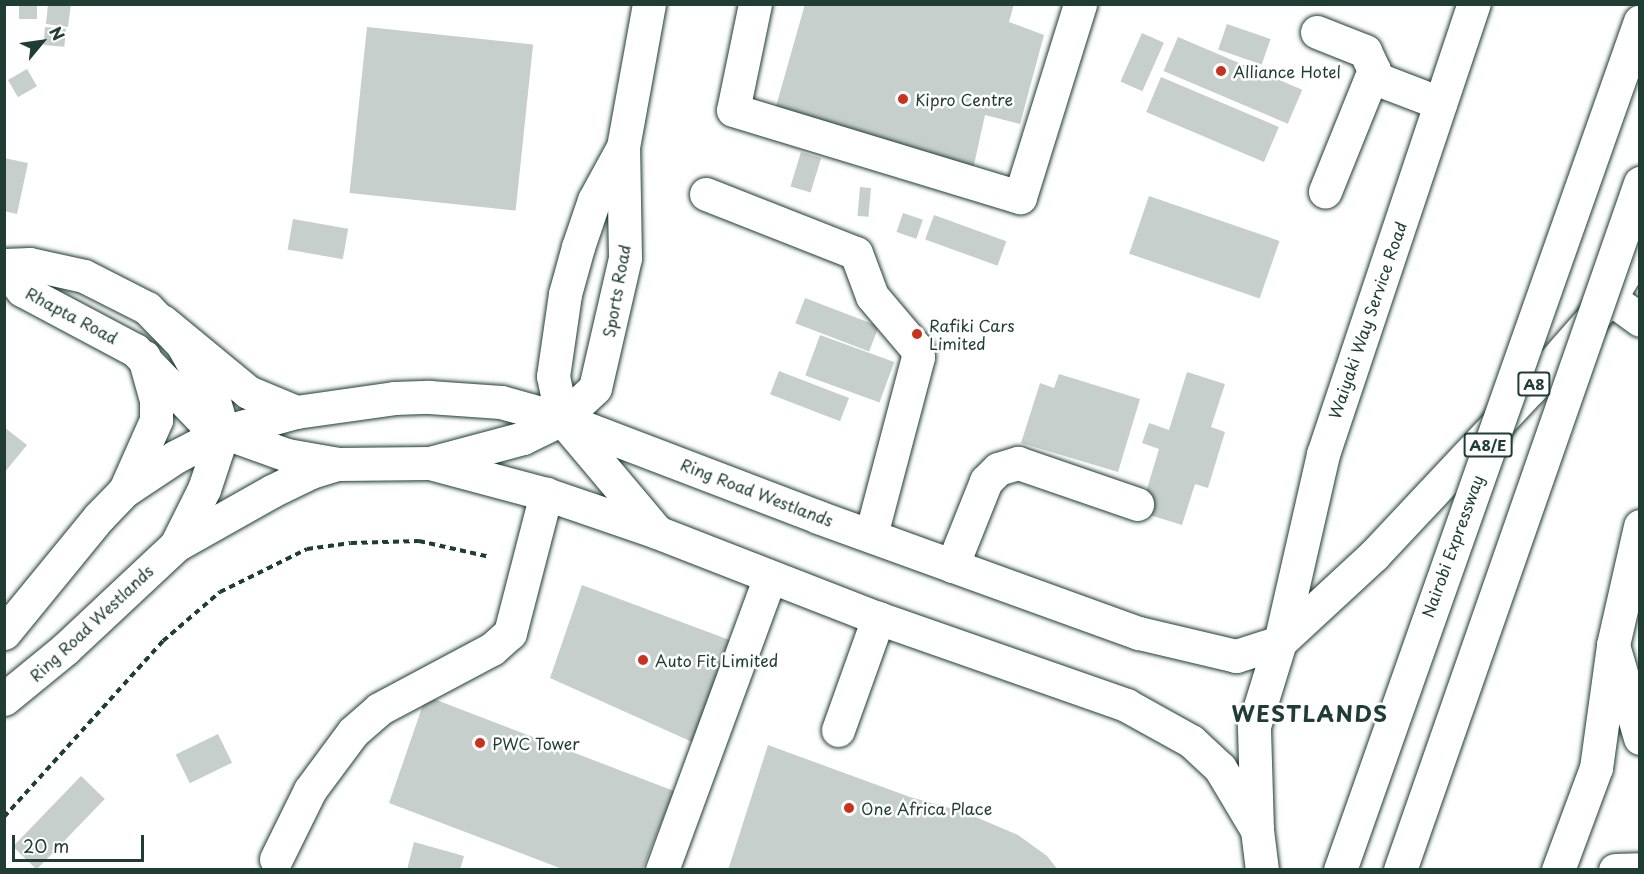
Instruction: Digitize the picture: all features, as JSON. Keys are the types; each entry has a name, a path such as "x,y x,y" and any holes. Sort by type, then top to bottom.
{"main road":[{"name":"Sports Road","path":"430,463 485,451 562,419 586,399 600,374 625,258 622,147 649,4"},
{"path":"755,4 733,110 1020,197 1080,4"},
{"name":"Waiyaki Way Service Road","path":"1262,870 1257,830 1254,726 1280,642 1323,454 1474,4"},
{"name":"Nairobi Expressway","path":"1340,870 1640,21"},
{"path":"1317,32 1365,51 1371,60 1372,77 1325,191"},
{"path":"1372,77 1440,103"},
{"name":"Sports Road","path":"622,147 594,200 565,294 553,376 562,419 657,532"},
{"path":"1400,870 1640,183"},
{"path":"706,194 856,253 872,296 917,349 918,357 871,535"},
{"name":"A8","path":"1280,642 1374,555 1414,509 1530,389 1610,298 1640,248"},
{"name":"Rhapta Road","path":"4,267 30,264 84,276 130,297 162,321"},
{"name":"Rhapta Road","path":"4,267 22,290 93,325 144,357"},
{"path":"1610,298 1640,320"},
{"path":"162,321 248,392 296,412"},
{"path":"162,321 200,372 223,432"},
{"path":"124,491 156,420 156,400 144,357"},
{"name":"Ring Road Westlands","path":"144,357 201,418 223,432 287,455 338,464 430,463 546,494 657,532 878,618 1126,705 1191,741 1220,768 1257,830"},
{"name":"Ring Road Westlands","path":"4,633 32,595 124,491 223,432 296,412 394,398 429,397 501,402 562,419 952,566 1139,633 1216,652 1252,654 1280,642"},
{"name":"Ring Road Westlands","path":"176,545 204,489 223,432"},
{"path":"952,566 986,481 998,469 1018,463 1137,504"},
{"name":"Ring Road Westlands","path":"4,699 65,650 176,545 310,472 338,464"},
{"path":"276,859 310,790 353,732 379,710 492,649 510,633 546,494"},
{"path":"1558,870 1596,768 1613,645 1640,525"},
{"path":"662,870 770,576"},
{"path":"838,730 878,618"},
{"path":"1613,645 1640,738"},
{"path":"1615,870 1640,869"}],"path":[{"path":"4,817 164,641 220,592 307,549 420,541 529,566"}],"building":[{"path":"19,4 37,4 37,19 19,19"},
{"path":"48,4 71,4 68,27 46,24"},
{"name":"Kipro Centre","path":"805,4 1014,4 1009,22 1044,35 1020,124 985,115 972,174 773,117"},
{"path":"1227,24 1270,39 1262,65 1218,50"},
{"path":"45,27 66,29 64,47 43,45"},
{"path":"367,27 533,44 516,211 350,193"},
{"path":"1142,33 1164,43 1142,91 1120,81"},
{"path":"1178,37 1302,90 1288,124 1164,71"},
{"path":"27,69 37,86 18,97 8,80"},
{"path":"1161,77 1279,127 1264,162 1146,112"},
{"path":"801,152 821,158 811,193 790,186"},
{"path":"4,158 28,163 17,214 4,211"},
{"path":"860,187 871,188 868,217 857,216"},
{"path":"1149,196 1279,241 1260,299 1129,254"},
{"path":"903,213 923,220 916,239 896,232"},
{"path":"934,215 1006,241 997,266 925,239"},
{"path":"293,219 348,229 343,259 288,250"},
{"path":"805,298 879,326 869,352 795,323"},
{"path":"820,335 894,362 880,402 805,375"},
{"path":"779,371 849,398 840,421 770,394"},
{"path":"1187,372 1225,384 1211,427 1225,432 1208,488 1195,484 1182,525 1140,512 1159,449 1142,443 1149,423 1169,430"},
{"path":"1059,374 1140,399 1118,472 1021,443 1040,383 1054,388"},
{"path":"4,427 27,445 4,473"},
{"name":"Auto Fit Limited","path":"582,585 735,642 701,746 550,678"},
{"name":"PWC Tower","path":"426,696 674,791 642,870 565,870 389,803"},
{"path":"218,734 232,763 190,783 176,755"},
{"name":"One Africa Place","path":"768,745 910,797 964,812 1018,835 1047,856 1058,870 728,870"},
{"path":"81,776 105,799 37,869 13,846"},
{"path":"414,842 464,856 460,870 407,870"}],"place":[{"name":"Alliance Hotel","path":"1221,71"},
{"name":"Kipro Centre","path":"903,99"},
{"name":"Rafiki Cars Limited","path":"917,334"},
{"name":"Auto Fit Limited","path":"643,660"},
{"name":"PWC Tower","path":"480,743"},
{"name":"One Africa Place","path":"849,808"}],"district":[{"name":"WESTLANDS","path":"1310,713"}]}
